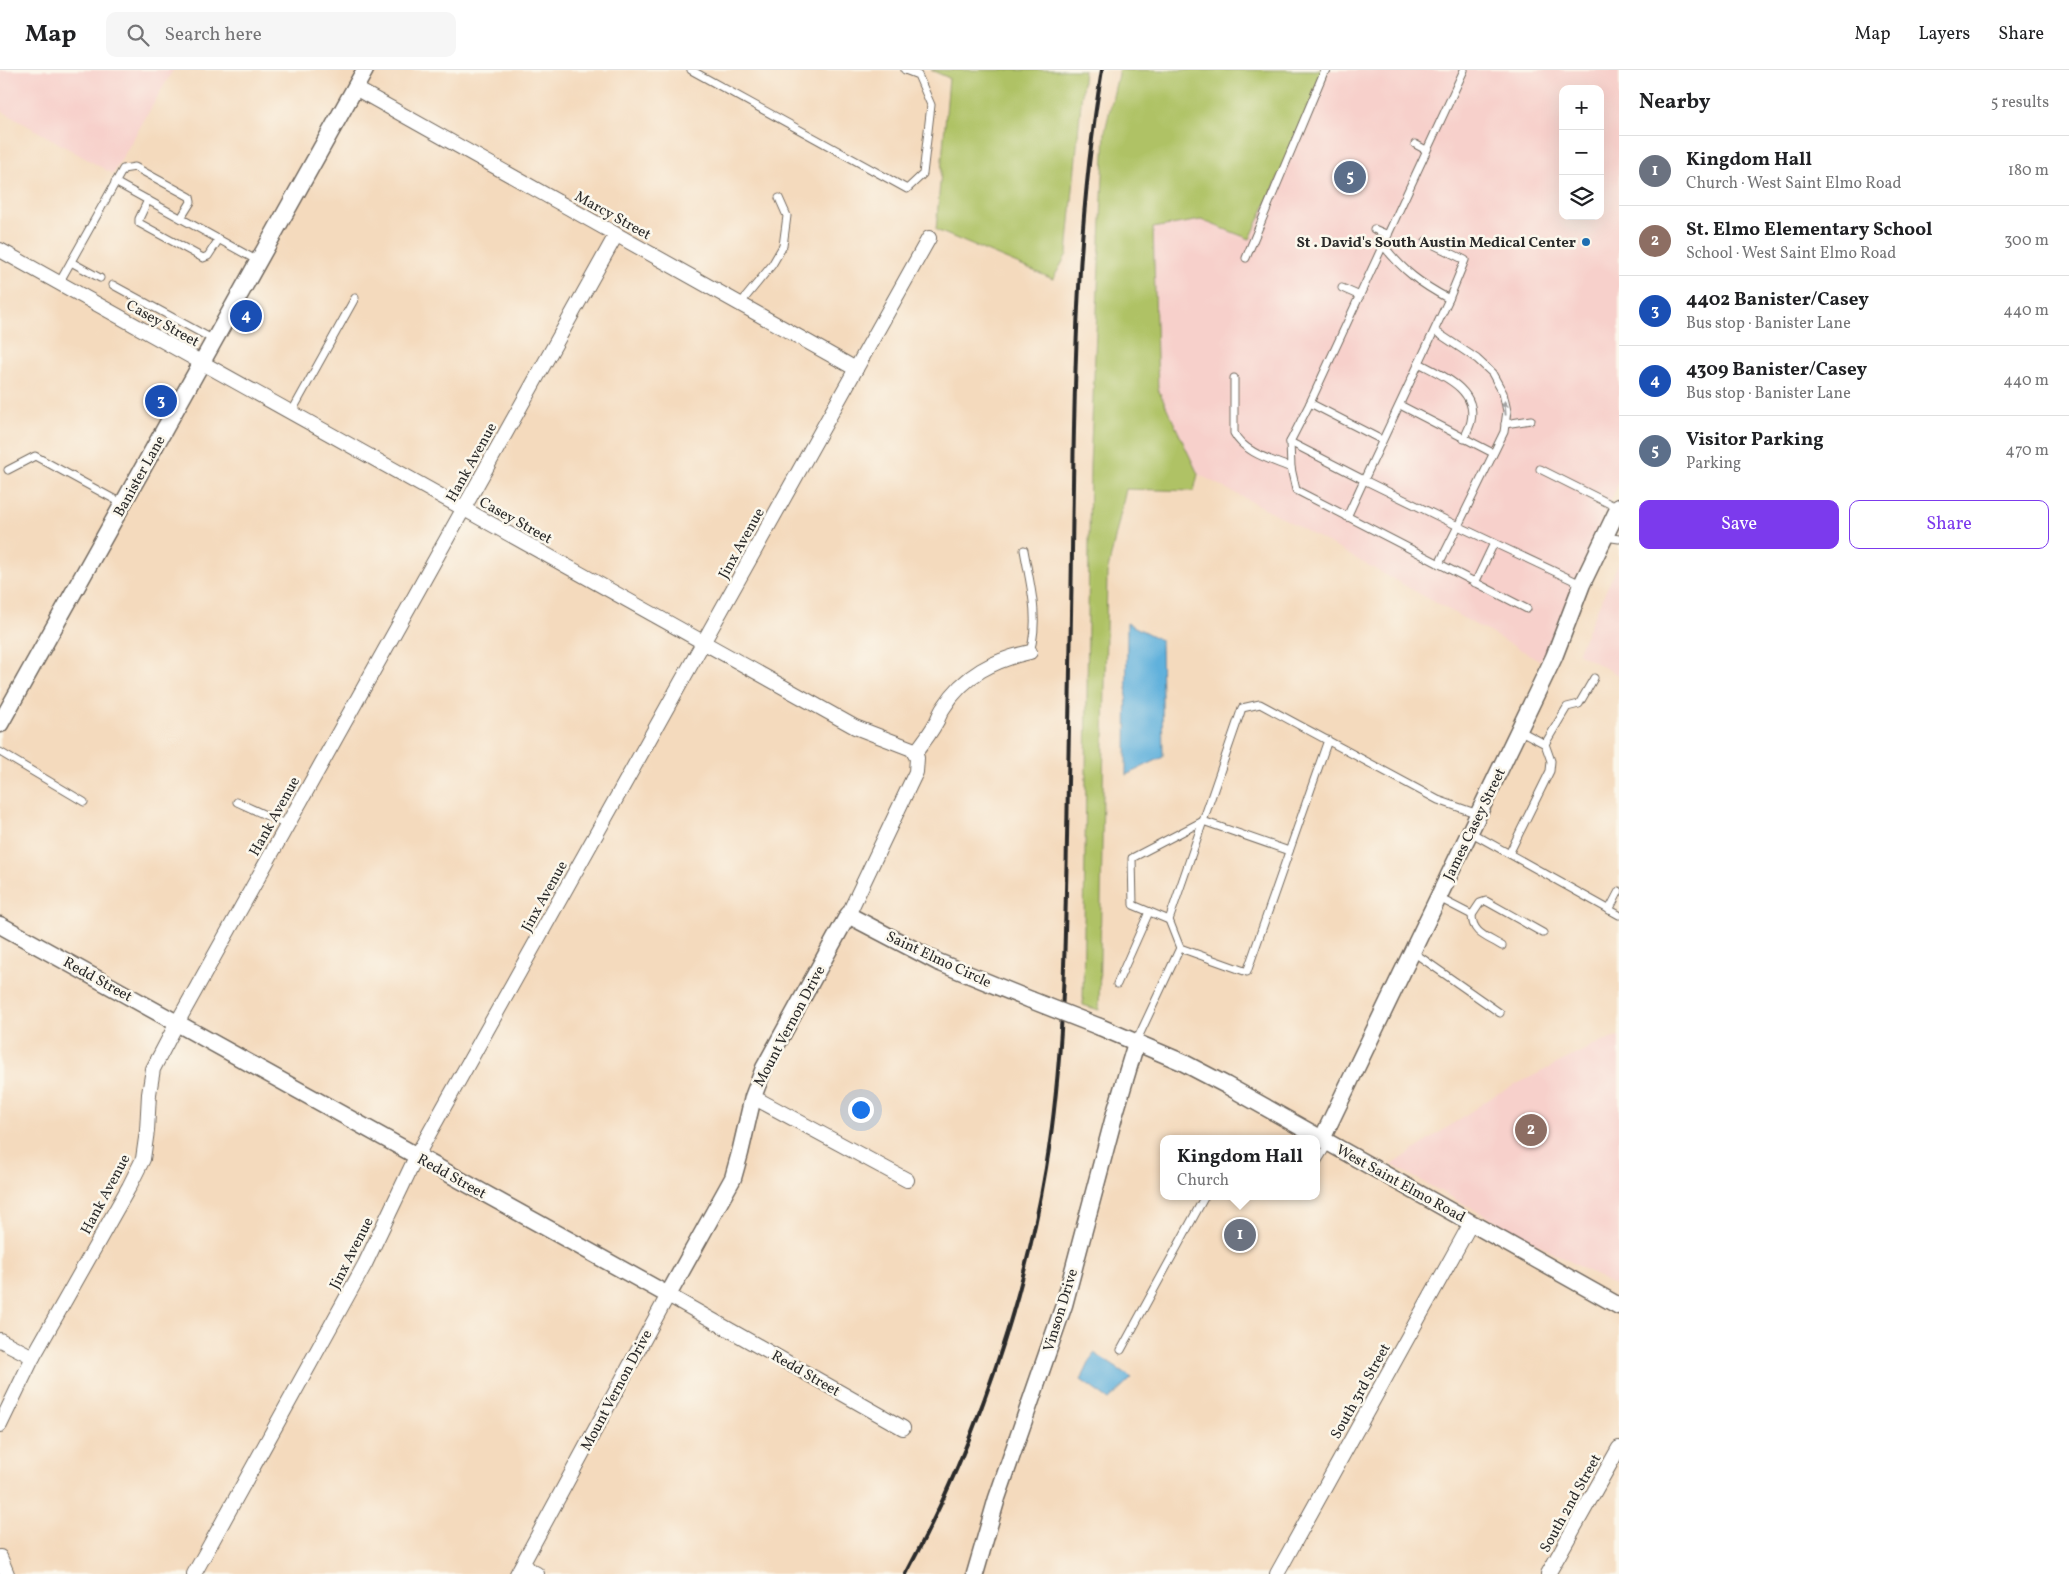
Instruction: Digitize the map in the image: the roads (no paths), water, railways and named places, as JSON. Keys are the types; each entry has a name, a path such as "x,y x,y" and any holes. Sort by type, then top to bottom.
{"street":[{"name":"Banister Lane","path":"0,724 365,70"},
{"name":"Marcy Street","path":"354,88 856,369"},
{"name":"Hank Avenue","path":"0,1425 33,1357 143,1159 153,1069 616,236"},
{"name":"Jinx Avenue","path":"194,1574 365,1264 416,1156 929,238"},
{"name":"Casey Street","path":"0,250 855,727 906,745 915,753"},
{"name":"James Casey Street","path":"1326,1141 1412,952 1554,657 1582,584 1612,538 1619,507"},
{"path":"915,753 951,696 970,678 993,663 1007,657 1030,652"},
{"name":"Mount Vernon Drive","path":"519,1570 732,1178 740,1153 752,1097 770,1054 848,915 916,772 918,764 915,753"},
{"name":"Saint Elmo Circle","path":"848,915 938,962 1100,1027"},
{"name":"Redd Street","path":"0,925 668,1294 903,1428"},
{"name":"West Saint Elmo Road","path":"1100,1027 1182,1062 1315,1135"},
{"name":"Vinson Drive","path":"974,1574 997,1498 1064,1305 1115,1112 1136,1042"},
{"path":"752,1097 907,1180"},
{"name":"West Saint Elmo Road","path":"1320,1138 1619,1306"},
{"name":"South 3rd Street","path":"1277,1574 1471,1223"},
{"path":"0,1340 33,1357"},
{"name":"South 2nd Street","path":"1548,1574 1619,1448"},
{"path":"0,1557 7,1574"},
{"path":"519,1570 537,1574"}],"lane":[{"path":"691,70 907,189 923,174 931,105 918,75 905,70"},
{"path":"1246,258 1324,72 1327,70"},
{"path":"1464,70 1384,246 1290,442 1291,468 1296,490 1527,609"},
{"path":"1415,144 1426,150"},
{"path":"59,283 123,169 135,168 190,197 191,202 181,218"},
{"path":"116,182 259,261"},
{"path":"740,304 772,265 783,246 787,216 779,198"},
{"path":"148,200 138,219 139,223 203,258 208,256 219,239"},
{"path":"1374,229 1388,235"},
{"path":"1347,517 1435,331 1465,260 1426,241"},
{"path":"1384,246 1400,266 1423,285 1449,299"},
{"path":"71,262 100,278"},
{"path":"113,285 215,340"},
{"path":"1342,288 1360,296"},
{"path":"291,413 355,298"},
{"path":"1435,331 1479,361 1492,373 1503,393 1507,412 1504,432 1439,564"},
{"path":"1479,361 1488,362"},
{"path":"1419,364 1454,382 1464,392 1470,406 1472,420 1464,439"},
{"path":"1234,378 1234,433 1238,441 1246,447 1291,468"},
{"path":"1310,403 1382,440"},
{"path":"1400,405 1493,454"},
{"path":"1505,424 1531,420"},
{"path":"1290,442 1494,544 1582,584"},
{"path":"8,470 35,456 123,504"},
{"path":"1540,469 1619,507"},
{"path":"1475,583 1494,544"},
{"path":"1024,550 1034,604 1034,629 1030,652"},
{"path":"1545,744 1567,707 1579,704 1594,678"},
{"path":"1328,740 1247,972 1180,948 1168,920 1242,708 1260,704 1328,740 1438,800 1479,814"},
{"path":"1509,854 1550,772 1551,761 1545,744 1519,730"},
{"path":"0,752 84,802"},
{"path":"237,802 287,825"},
{"path":"1168,920 1133,905 1132,858 1203,820 1289,850"},
{"path":"1470,832 1619,915"},
{"path":"1609,910 1619,891"},
{"path":"1438,898 1472,915"},
{"path":"1502,946 1476,930 1472,924 1472,915 1480,903 1486,901 1543,933"},
{"path":"1117,984 1149,912"},
{"path":"1136,1042 1180,948"},
{"path":"1412,952 1500,1013"},
{"path":"1320,1155 1326,1141"},
{"path":"1121,1350 1203,1200"}],"water":[{"path":"1127,623 1161,640 1163,757 1126,775"},
{"path":"1094,1353 1132,1378 1109,1400 1081,1380"}],"railway":[{"path":"906,1574 953,1477 992,1377 1009,1326 1036,1221 1052,1127 1063,1003 1077,328 1088,173 1102,70"}],"place":[{"name":"Visitor Parking","path":"1350,177"},
{"name":"St . David's South Austin Medical Center","path":"1586,242"},
{"name":"4309 Banister/Casey","path":"246,316"},
{"name":"4402 Banister/Casey","path":"161,401"},
{"name":"St. Elmo Elementary School","path":"1531,1130"},
{"name":"Kingdom Hall","path":"1240,1235"}]}
